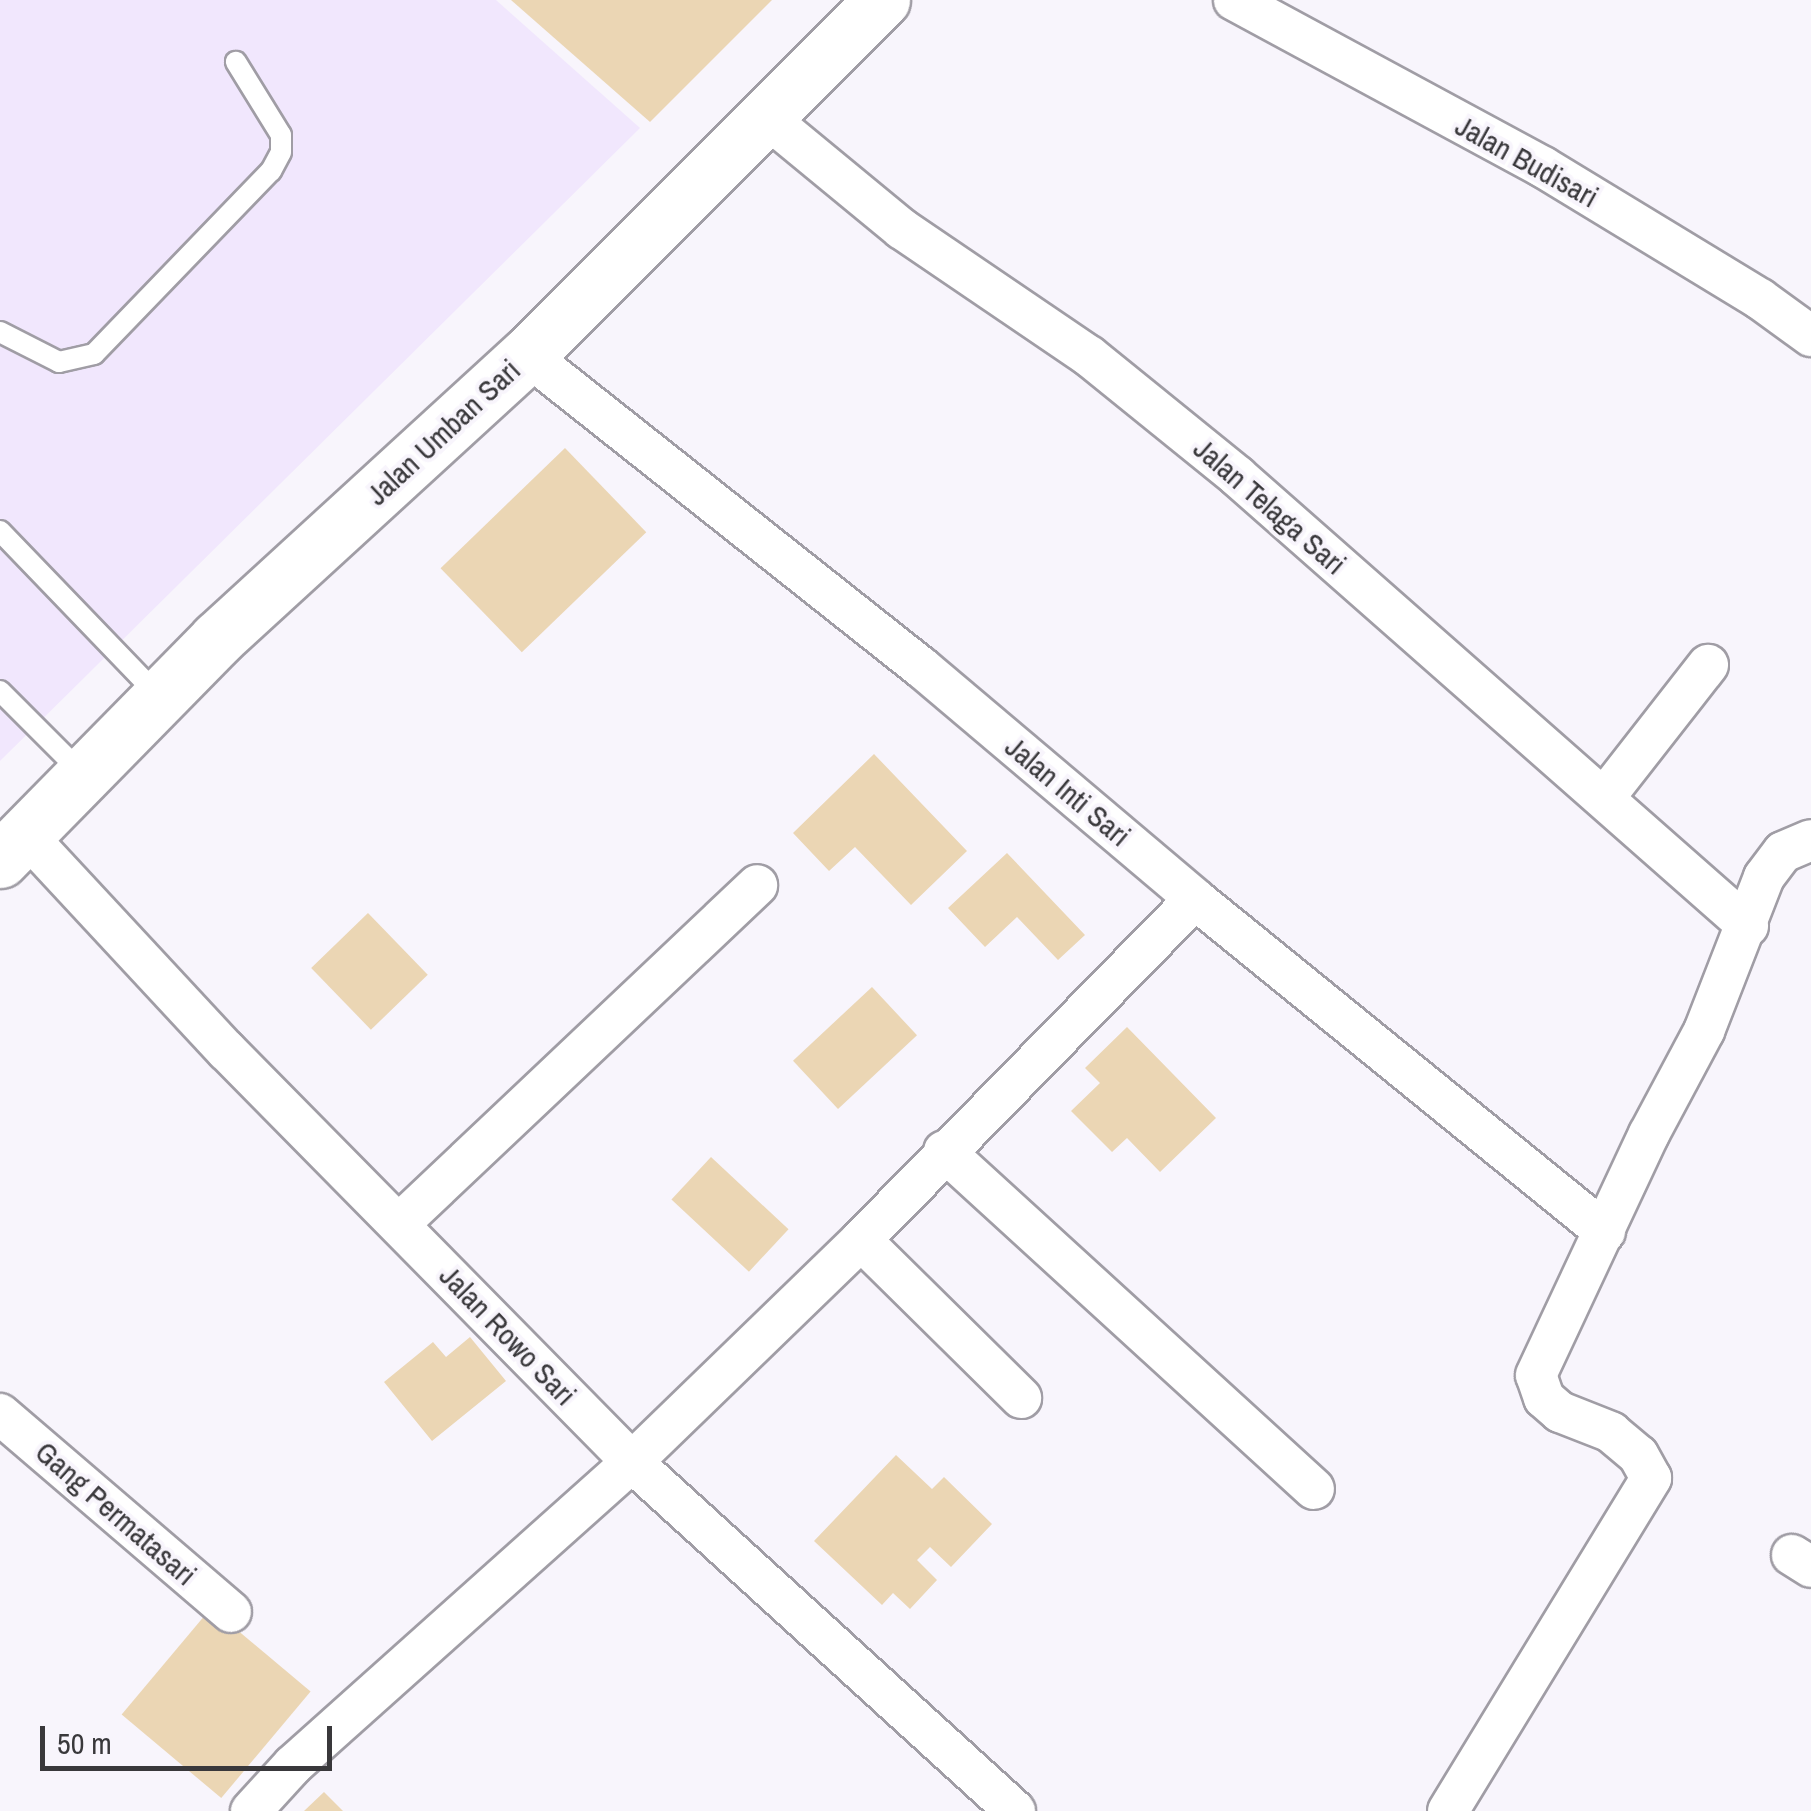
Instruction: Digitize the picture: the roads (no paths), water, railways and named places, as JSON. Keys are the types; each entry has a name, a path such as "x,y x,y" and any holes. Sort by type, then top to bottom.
{"main road":[{"name":"Jalan Umban Sari","path":"13,847 217,639 527,355 882,0"}],"street":[{"name":"Jalan Budisari","path":"1234,0 1543,166 1760,299 1811,336"},
{"name":"Jalan Telaga Sari","path":"766,117 902,228 1089,356 1237,476 1748,926"},
{"name":"Jalan Inti Sari","path":"527,355 922,668 1196,899 1605,1232"},
{"path":"1604,798 1708,665"},
{"path":"1448,1811 1650,1478 1638,1455 1612,1432 1560,1412 1544,1398 1536,1375 1649,1134 1704,1031 1764,877 1784,852 1811,840"},
{"name":"Jalan Rowo Sari","path":"13,847 226,1050 632,1462 1015,1811"},
{"path":"399,1224 757,885"},
{"path":"251,1811 293,1765 632,1462 861,1240 944,1151 1196,899"},
{"path":"944,1151 1314,1488"},
{"path":"861,1240 1020,1398"},
{"name":"Gang Permatasari","path":"0,1414 231,1612"}],"lane":[{"path":"0,332 59,362 94,354 271,172 282,152 281,135 236,62"},
{"path":"0,531 161,698"},
{"path":"0,692 82,774"}]}
